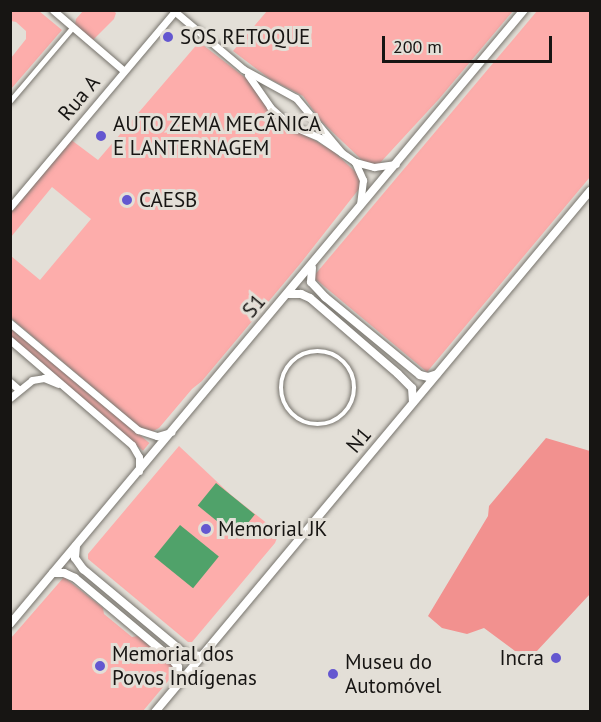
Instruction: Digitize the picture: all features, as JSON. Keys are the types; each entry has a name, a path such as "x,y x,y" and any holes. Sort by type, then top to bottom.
{"highway":[{"name":"S1","path":"10,624 524,10"},
{"name":"N1","path":"155,711 591,191"},
{"path":"313,264 310,277 316,288 420,375 428,377 437,374"},
{"path":"288,294 301,294 310,298 398,374 412,388 413,403"},
{"path":"76,546 75,558 82,569 184,654 201,656"},
{"path":"53,573 64,573 75,578 172,659 178,667 178,684"}],"street":[{"path":"53,10 123,70"},
{"path":"174,11 243,69 280,92 296,98 342,153"},
{"name":"Rua A","path":"10,207 174,11"},
{"path":"10,101 73,27"},
{"path":"243,69 270,107 280,117 302,131 320,138 355,162 374,167 396,164"},
{"path":"270,107 271,98 280,92"},
{"path":"302,131 313,125 314,120"},
{"path":"355,162 363,180 359,207"},
{"path":"10,322 138,430 157,436 171,432"},
{"path":"10,340 132,446 140,457 139,471"},
{"path":"314,351 338,356 353,375 353,400 347,411 339,418 319,425 299,420 291,413 282,393 282,383 292,362 314,351"},
{"path":"10,398 18,389 40,378 66,387"},
{"path":"10,382 18,389"}],"shaded area":[{"path":"11,11 39,11 62,30 11,89 11,58 26,39 26,31 16,22 11,21"},
{"path":"83,11 113,11 116,13 114,19 93,40 75,25 76,19"},
{"path":"267,11 513,11 439,99 379,164 366,164 321,121 303,96 270,79 233,51"},
{"path":"537,11 590,11 590,177 427,372 313,277"},
{"path":"199,42 251,82 279,120 333,151 361,177 359,189 300,264 202,381 192,389 159,428 153,431 141,428 11,318 11,256 40,280 91,219 52,187 11,237 11,211 70,139 98,160"},
{"path":"10,326 149,443 143,451 10,339"},
{"path":"546,438 590,451 590,594 536,652 515,651 484,628 467,634 442,628 428,616 488,516 489,506"},
{"path":"179,446 230,494 279,533 275,543 192,642 188,642 88,559 88,554"},
{"path":"216,483 255,514 237,537 198,506"},
{"path":"180,525 219,556 193,588 154,557"},
{"path":"64,577 103,608 104,614 132,637 138,636 174,666 174,674 143,711 11,712 11,638"}],"place":[{"name":"SOS RETOQUE","path":"168,37"},
{"name":"AUTO ZEMA MECÂNICA E LANTERNAGEM","path":"101,136"},
{"name":"CAESB","path":"127,200"},
{"name":"Memorial JK","path":"206,529"},
{"name":"Incra","path":"556,658"},
{"name":"Memorial dos Povos Indígenas","path":"100,666"},
{"name":"Museu do Automóvel","path":"333,674"}]}
